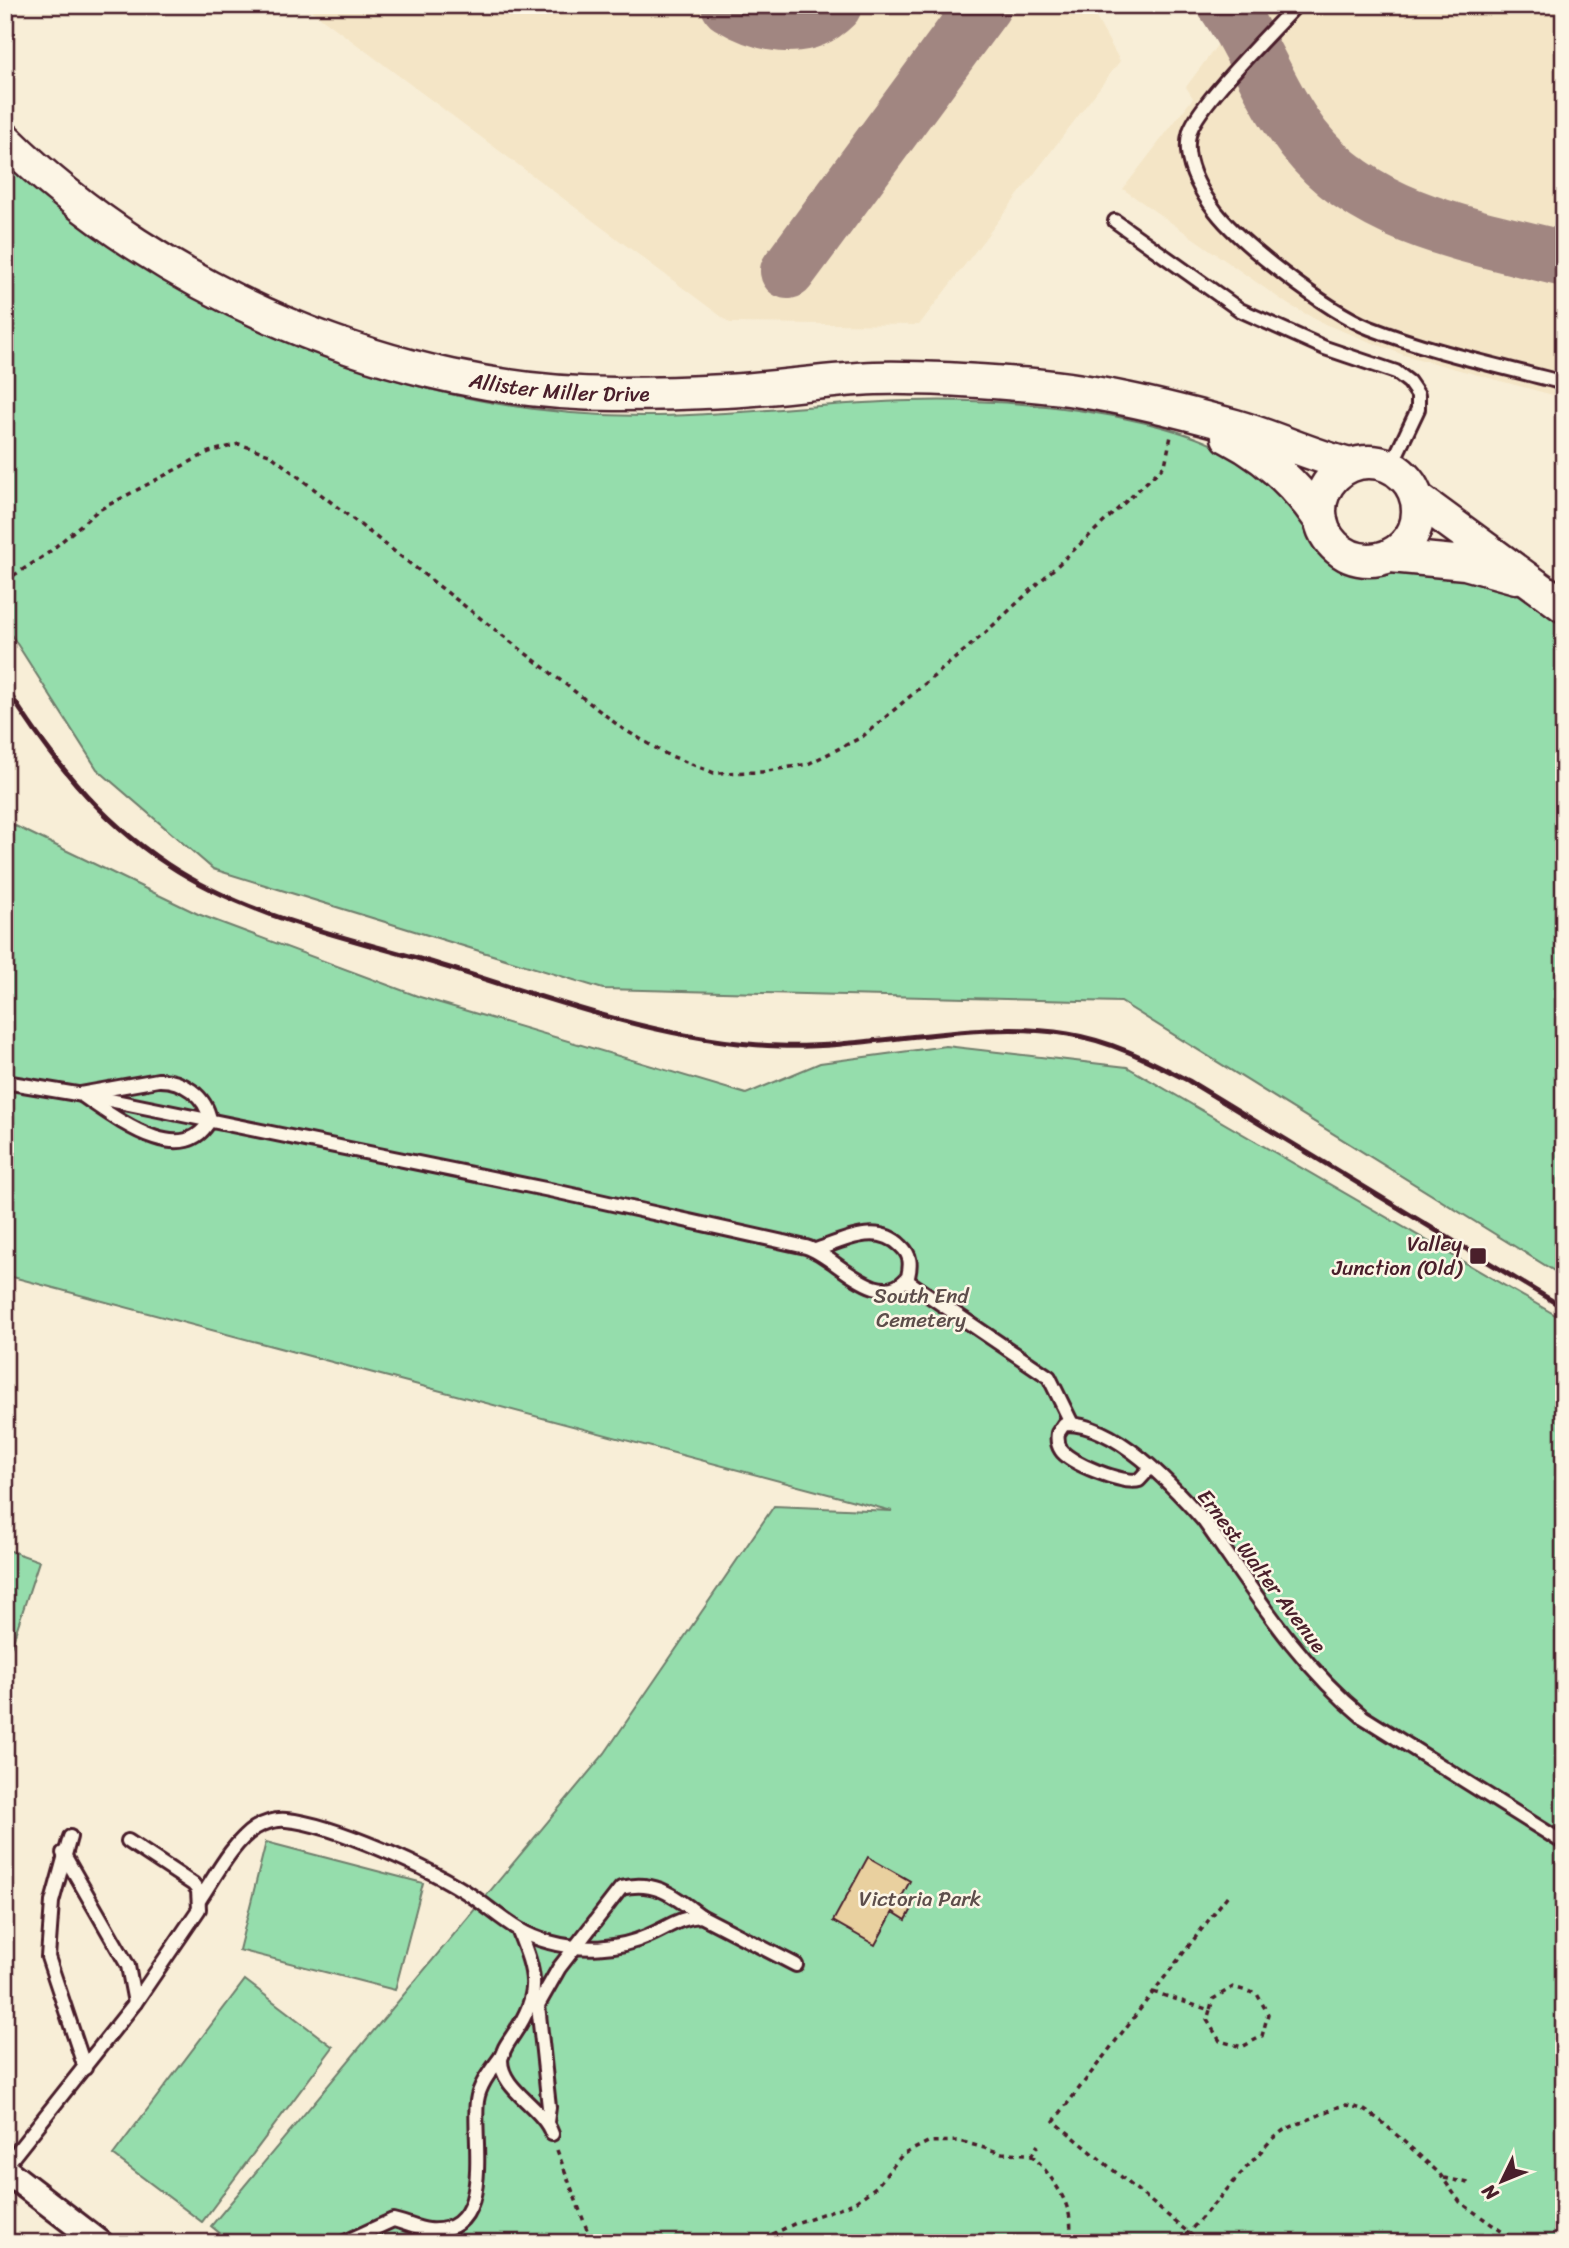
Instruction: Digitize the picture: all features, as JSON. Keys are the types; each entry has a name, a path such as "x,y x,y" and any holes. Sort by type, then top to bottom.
{"street":[{"name":"Allister Miller Drive","path":"5,139 41,174 89,212 154,255 248,305 305,331 388,360 450,376 524,388 614,394 726,391 873,378 1060,388 1235,426 1319,457 1350,465"},
{"name":"Allister Miller Drive","path":"1176,412 1232,439 1271,464 1303,494 1321,521"},
{"path":"1528,580 1465,563 1391,556 1369,560 1347,555 1330,541 1321,521 1320,503 1325,487 1336,474 1350,465 1377,461 1391,466 1408,479 1418,499 1501,557 1564,606"},
{"path":"1391,556 1411,538 1417,526 1418,499"},
{"path":"5,2169 86,2239"}],"lane":[{"path":"1296,5 1205,108 1190,131 1188,144 1192,171 1212,208 1253,247 1302,285 1367,327 1564,383"},
{"path":"1115,221 1240,310 1325,348 1396,372 1409,382 1418,395 1418,409 1391,466"},
{"path":"80,1094 131,1084 171,1081 201,1098 210,1121"},
{"path":"5,1082 80,1094 551,1190 816,1250 870,1286 895,1287 906,1280"},
{"path":"80,1094 131,1128 159,1139 193,1139 210,1121"},
{"path":"816,1250 862,1235 891,1239 909,1257 906,1280"},
{"path":"906,1280 1049,1377 1069,1424 1061,1428 1057,1439 1061,1450 1077,1461 1133,1482 1145,1476 1151,1467"},
{"name":"Ernest Walter Avenue","path":"1069,1424 1101,1433 1151,1467 1204,1521 1280,1631 1342,1700 1363,1717 1564,1843"},
{"path":"200,1899 249,1833 266,1823 283,1820 320,1828 424,1870 472,1896 519,1932 551,1943 577,1947 624,1945 648,1937 684,1916 701,1916"},
{"path":"70,1837 63,1853 52,1902 48,1957 85,2068"},
{"path":"5,2169 135,2003 199,1909 200,1899 193,1884 128,1841"},
{"path":"63,1853 128,1966 135,2003"},
{"path":"550,2128 538,2006 559,1968 621,1888 635,1884 668,1891 701,1916 796,1965"},
{"path":"343,2243 393,2220 437,2230 463,2216 477,2189 477,2100 490,2071 527,2014 536,1980 519,1932"},
{"path":"503,2054 504,2073 550,2128"}],"path":[{"path":"5,581 47,554 97,511 209,452 239,444 269,454 623,729 666,754 714,773 762,772 808,764 862,737 985,633 1165,465 1176,412"},
{"path":"1201,2243 1054,2121 1228,1895"},
{"path":"1233,1987 1257,1994 1268,2014 1262,2036 1242,2047 1220,2040 1207,2020 1210,2010 1213,1999 1233,1987"},
{"path":"1153,1992 1210,2010"},
{"path":"1179,2243 1190,2234 1253,2157 1272,2138 1284,2130 1338,2107 1354,2106 1381,2121 1442,2178 1460,2202 1518,2243"},
{"path":"550,2128 592,2243"},
{"path":"754,2243 796,2223 854,2203 877,2186 902,2155 928,2142 960,2141 1031,2156 1044,2168 1068,2209 1071,2232 1068,2243"},
{"path":"1031,2156 1038,2145"},
{"path":"1442,2178 1473,2184"}],"shaded area":[{"path":"304,5 1089,5 1120,61 919,325 730,323"},
{"path":"1247,5 1564,5 1564,398 1404,355 1327,325 1289,305 1123,189 1193,98 1186,87"}],"green space":[{"path":"5,158 98,232 159,273 223,309 289,341 358,368 428,389 499,404 572,413 679,415 877,402 940,401 1029,404 1117,417 1186,434 1233,456 1264,478 1299,509 1328,550 1348,566 1361,569 1391,568 1451,573 1482,578 1515,591 1564,623 1564,1277 1121,1002 603,989 213,869 97,769 5,625"},
{"name":"Victoria Park","path":"5,821 198,914 420,997 746,1094 820,1063 946,1046 1127,1067 1564,1320 1564,2243 232,2243 211,2226 605,1753 774,1506 892,1511 5,1275"},
{"path":"5,1549 39,1561 5,1665"},
{"path":"266,1842 423,1883 395,1990 239,1950"},
{"path":"245,1980 333,2047 202,2222 113,2155"}],"building":[{"path":"868,1857 910,1881 901,1898 914,1905 906,1920 893,1912 875,1945 833,1921"}],"taxiway":[{"path":"729,5 768,22 782,24 809,21 834,5"},
{"path":"788,271 984,5"},
{"path":"1226,5 1294,126 1319,157 1348,182 1380,202 1415,218 1564,259"}],"railway":[{"path":"5,686 57,761 118,827 167,864 230,898 264,912 606,1016 736,1043 815,1046 999,1030 1034,1030 1100,1041 1189,1081 1564,1308"}],"place":[{"name":"Valley Junction (Old)","path":"1478,1256"}],"park label":[{"name":"South End Cemetery","path":"921,1308"}]}
